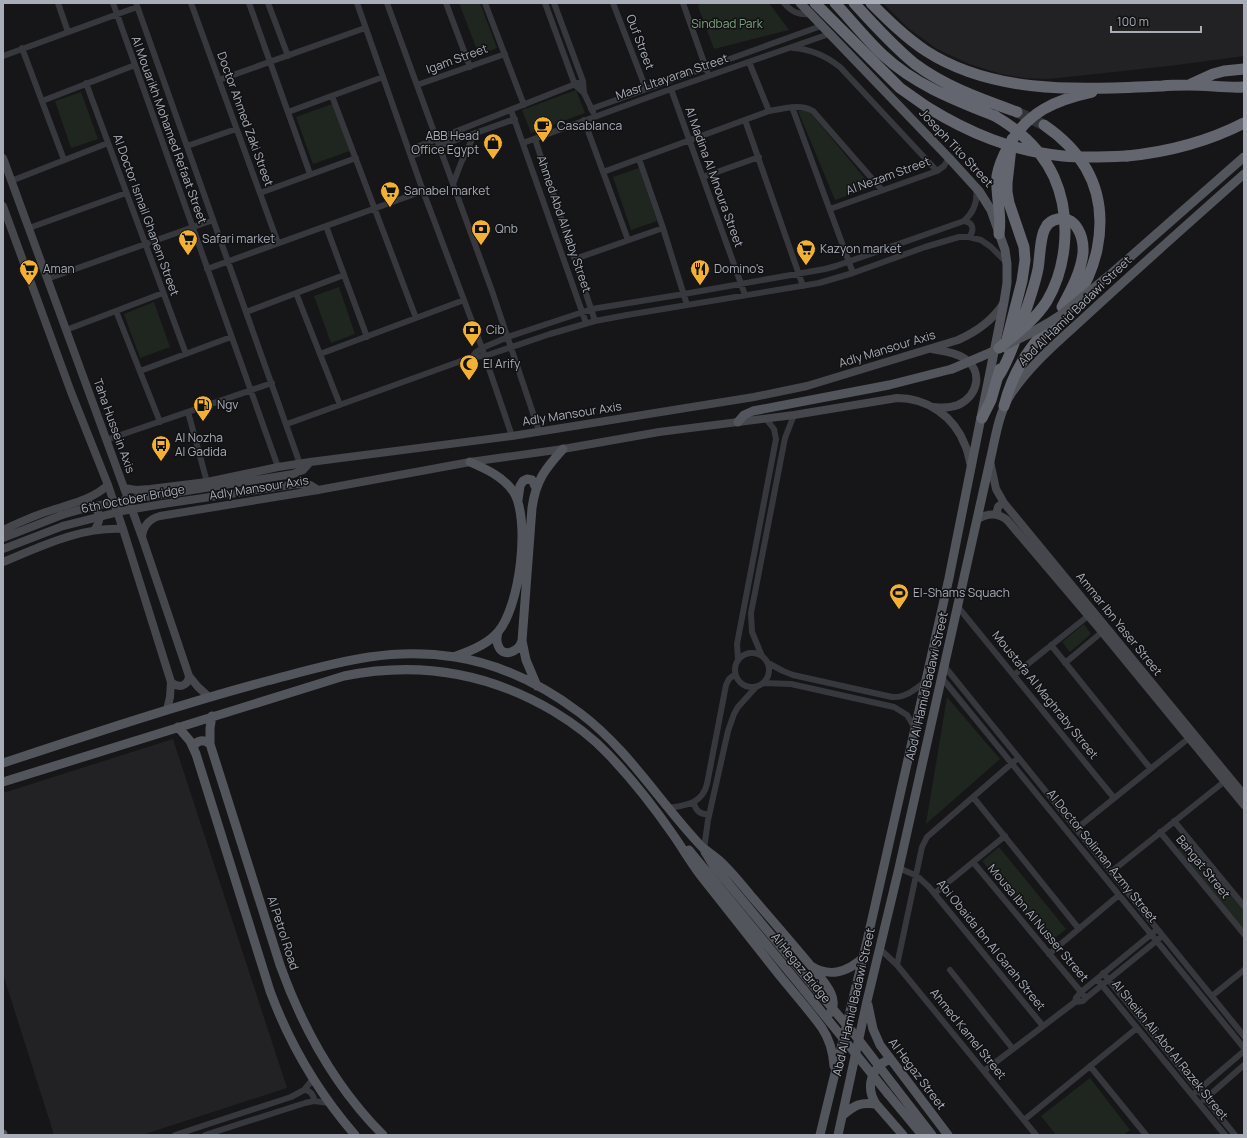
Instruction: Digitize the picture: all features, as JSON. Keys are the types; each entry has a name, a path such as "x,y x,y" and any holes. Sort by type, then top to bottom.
{"highway":[{"name":"Joseph Tito Street","path":"815,3 894,82 926,107 950,122 1005,145 1034,152 1063,156 1092,158 1127,156 1181,147 1210,138 1244,123"},
{"path":"836,3 882,54 901,70 943,95 995,116 1006,123 1023,137 1037,152 1054,178 1060,195 1065,227 1064,250 1060,272 1046,302 1028,324 999,348"},
{"path":"854,3 900,51 931,75 966,94 1017,112"},
{"path":"871,3 898,30 916,44 947,63 968,72 1007,83 1030,86 1110,88 1188,85 1234,88 1244,87"},
{"path":"1188,85 1213,74 1224,71 1244,69"},
{"path":"999,234 1000,221 997,177 1000,165 1012,139 1021,126 1045,107 1074,96 1110,88"},
{"path":"1004,406 1011,384 1025,356 1033,345 1064,313 1076,298 1087,279 1099,241 1101,216 1094,185 1082,161 1065,141 1044,125"},
{"path":"982,418 991,400 998,377 1024,271 1024,247 1009,203 1007,192 1012,139"},
{"path":"998,377 1008,358 1030,296 1038,269 1044,231 1051,222 1058,219 1070,220 1076,225 1082,240 1083,252 1080,269 1076,280 1053,323"}],"main road":[{"name":"Joseph Tito Street","path":"800,3 949,158 976,188 991,210 1005,250 1007,282 982,418 971,467"},
{"path":"738,422 744,415 753,411 889,386 952,369 1027,335 1062,314 1112,273 1244,157"},
{"name":"Taha Hussein Axis","path":"3,158 142,537 189,676 209,697"},
{"name":"Abd Al Hamid Badawi Street","path":"838,1135 867,1001 899,868 990,461 1004,406 1016,388 1038,362 1114,290 1244,174"},
{"path":"3,206 71,392 108,485 123,529 171,682 167,710"},
{"name":"Adly Mansour Axis","path":"124,488 136,490 150,489 207,482 310,462 512,436 739,400 788,390 829,380 958,340 973,332 993,317 1004,302"},
{"path":"930,348 964,357 974,368 976,377 974,390 964,402 949,407 934,407"},
{"name":"Adly Mansour Axis","path":"156,517 318,490 470,462 563,449 659,432 794,415 897,398 917,400 934,407 949,419 959,432 965,445 971,467"},
{"path":"537,686 526,660 522,642 532,508 536,488 544,471 563,449"},
{"name":"Ammar Ibn Yaser Street","path":"990,461 996,490 1004,503 1244,795"},
{"name":"6th October Bridge","path":"3,538 80,509 120,501 293,474 303,470 310,462"},
{"path":"470,462 499,477 509,486 518,500"},
{"name":"Abd Al Hamid Badawi Street","path":"820,1135 863,958 926,681 949,578 971,467"},
{"path":"455,657 478,647 498,632 506,621 520,570 522,539 518,500 520,486 522,481 526,479 532,480 536,488"},
{"name":"6th October Bridge","path":"3,549 63,526 109,514 163,504 297,484 310,485 318,490"},
{"path":"3,530 48,511 83,500 96,494 108,485"},
{"path":"142,537 145,526 150,520 156,517 147,504 147,496 150,489"},
{"path":"83,500 94,506 98,514 99,522 95,530"},
{"path":"978,519 987,515 998,515 998,507 1000,504 1004,503"},
{"name":"Ammar Ibn Yaser Street","path":"998,515 1007,520 1102,632 1244,805"},
{"path":"3,562 72,535 95,530 123,529"},
{"path":"498,632 497,644 503,652 508,653 517,650 522,642"},
{"path":"3,763 209,697 336,663 368,656 400,654 437,655 455,657 491,666 537,686 570,706 607,736 630,759 704,849 726,866 812,966 832,996 834,1003 828,1015 814,1017"},
{"path":"3,782 326,681 362,673 417,669 454,673 490,682 524,695 556,713 583,731 617,764 675,837 701,876 822,1028 830,1041 834,1057 834,1073"},
{"path":"171,682 175,686 183,686 187,683 189,676"},
{"name":"Al Petrol Road","path":"212,716 210,744 280,965 298,1011 325,1061 357,1106 383,1135"},
{"path":"178,727 186,736 193,748 270,991 284,1027 301,1060 329,1103 355,1135"},
{"path":"193,748 196,743 200,741 205,741 210,744"},
{"name":"Al Hegaz Bridge","path":"675,837 689,850 804,990 932,1135"},
{"name":"Al Hegaz Bridge","path":"704,849 710,861 855,1035 922,1135"},
{"path":"812,966 824,972 837,972 848,968 863,958"},
{"path":"264,972 280,965"},
{"name":"Al Hegaz Street","path":"867,1001 873,1029 880,1045 948,1135"},
{"path":"890,1059 880,1064 874,1073 870,1083 871,1094 876,1104 902,1135"},
{"path":"842,1115 856,1105 864,1103 876,1104"}],"street":[{"path":"58,3 68,32"},
{"name":"Al Mouarikh Mohamed Refaat Street","path":"113,3 278,468"},
{"name":"Doctor Ahmed Zaki Street","path":"191,3 278,243"},
{"path":"249,3 310,174"},
{"path":"268,3 288,56"},
{"path":"356,3 423,190 485,356 512,436"},
{"path":"387,3 508,337 539,431"},
{"path":"446,3 470,67"},
{"path":"485,3 524,105"},
{"path":"545,3 576,85 584,93"},
{"path":"554,3 583,82 584,93 594,116"},
{"name":"Ouf Street","path":"613,3 646,89"},
{"path":"683,3 709,77"},
{"path":"784,3 795,12 802,15 810,14"},
{"path":"3,56 117,14 137,5"},
{"name":"Al Mouarikh Mohamed Refaat Street","path":"137,5 300,464"},
{"name":"Masr Lltayaran Street","path":"591,109 821,26"},
{"path":"219,80 365,28"},
{"name":"Masr Lltayaran Street","path":"523,142 829,34"},
{"path":"22,48 64,160"},
{"path":"790,48 814,51 828,58 840,67 937,171"},
{"name":"Igam Street","path":"417,85 505,54"},
{"path":"749,62 769,112"},
{"path":"42,101 135,65"},
{"path":"288,112 383,77"},
{"path":"410,153 436,139 583,82"},
{"name":"Al Doctor Ismail Ghanem Street","path":"86,84 186,354"},
{"name":"Al Madina Al Mnoura Street","path":"671,89 745,295"},
{"path":"332,96 416,318"},
{"path":"792,107 853,273"},
{"path":"604,172 745,120 769,112 792,107 807,108 813,111 882,190"},
{"name":"Ahmed Abd Al Naby Street","path":"511,110 586,323"},
{"path":"410,153 439,146 515,119"},
{"path":"584,120 628,240"},
{"path":"745,120 803,286"},
{"path":"187,146 236,128"},
{"path":"453,184 475,133"},
{"name":"Ahmed Abd Al Naby Street","path":"535,139 595,321"},
{"path":"11,181 108,143"},
{"path":"703,177 758,157"},
{"path":"260,193 356,158"},
{"name":"Al Nezam Street","path":"830,209 937,171 944,166 949,158"},
{"path":"639,159 663,228 687,305"},
{"path":"472,357 482,348 508,337 592,309 799,274 836,266 964,221 971,214 975,206 977,197 976,188"},
{"path":"207,269 423,190"},
{"path":"29,228 126,193"},
{"path":"47,279 213,220"},
{"path":"964,221 969,222 972,226 972,232 969,237"},
{"path":"326,226 367,337"},
{"path":"575,259 663,228"},
{"path":"287,424 472,357 485,356 586,323 803,286 834,279 954,238 975,238 985,243 1007,264"},
{"path":"246,312 344,275"},
{"path":"66,330 163,293"},
{"path":"296,293 340,404"},
{"path":"320,354 464,300"},
{"path":"116,311 160,422"},
{"path":"140,371 231,337"},
{"path":"106,440 272,383"},
{"path":"188,412 207,482"},
{"path":"794,415 786,433 751,613 752,632 762,656 768,663 783,672 888,696 901,696 914,690 926,681"},
{"path":"738,659 736,644 776,440 772,426 766,419"},
{"path":"775,433 780,430 786,433"},
{"name":"Moustafa Al Maghraby Street","path":"958,606 1114,798"},
{"path":"1014,675 1088,616"},
{"path":"1065,662 1102,632"},
{"path":"1051,645 1150,768"},
{"path":"756,687 749,687 742,684 735,674 735,666 738,659 744,654 751,652 762,656"},
{"path":"704,849 709,814 730,723 738,707 756,687 763,683 769,674 768,663"},
{"name":"Al Doctor Soliman Azmy Street","path":"945,667 1244,1036"},
{"path":"669,808 694,802 700,797 706,787 726,684 735,674"},
{"name":"Al Doctor Soliman Azmy Street","path":"942,678 1244,1048"},
{"path":"763,683 791,684 889,706 898,709 906,715 915,728"},
{"path":"898,709 902,703 901,696"},
{"path":"1076,829 1189,738"},
{"path":"897,965 922,848 927,837 1018,758"},
{"path":"1111,872 1225,781"},
{"path":"973,797 1079,929"},
{"path":"694,802 696,809 699,812 702,814 709,814"},
{"name":"Bahgat Street","path":"1174,821 1244,906"},
{"name":"Bahgat Street","path":"1160,832 1244,934"},
{"path":"935,893 1005,836"},
{"name":"Mousa Ibn Al Nusser Street","path":"973,862 1086,998"},
{"name":"Abi Obaida Ibn Al Garah Street","path":"899,868 917,876 930,887 1043,1026"},
{"path":"1049,954 1119,895"},
{"path":"1075,1002 1076,998 1081,992 1157,929"},
{"path":"984,1071 1075,1002 1083,1001 1103,986 1163,936"},
{"name":"Ahmed Kamel Street","path":"880,949 897,965 1036,1135"},
{"path":"950,970 1013,1048"},
{"path":"1212,996 1244,970"},
{"name":"Al Sheikh Ali Abd Al Razek Street","path":"1103,973 1236,1135"},
{"name":"Al Sheikh Ali Abd Al Razek Street","path":"1097,979 1225,1135"},
{"path":"1024,1120 1138,1028"},
{"path":"1192,1095 1244,1052"},
{"path":"1200,1104 1244,1065"},
{"path":"1090,1066 1143,1134"},
{"path":"175,1135 292,1097 304,1090 313,1078"},
{"path":"304,1090 310,1092 314,1101"},
{"path":"205,1135 305,1103 314,1101 329,1103"}],"shaded area":[{"path":"883,3 1244,3 1244,56 1049,79 1024,78 1001,74 969,64 937,49 908,28"},
{"path":"173,739 287,1088 142,1135 54,1135 3,974 3,793"}],"green space":[{"path":"459,3 480,3 497,48 479,55"},
{"name":"Sindbad Park","path":"701,3 769,3 789,30 714,49 698,6"},
{"path":"576,90 585,113 531,133 522,110"},
{"path":"81,92 98,139 71,148 55,101"},
{"path":"332,104 350,151 313,164 296,117"},
{"path":"798,111 809,111 872,187 835,200"},
{"path":"639,168 657,221 631,230 613,177"},
{"path":"339,287 355,334 331,343 314,296"},
{"path":"154,302 170,347 140,358 124,314"},
{"path":"1084,624 1091,634 1070,652 1062,642"},
{"path":"947,697 1000,759 926,824"},
{"path":"1189,840 1244,910 1244,932 1178,849"},
{"path":"999,847 1066,929 1049,943 982,861"},
{"path":"1090,1078 1130,1130 1123,1135 1056,1135 1041,1116"}],"tunnel":[{"path":"1017,112 1044,125"}],"place":[{"name":"Casablanca","path":"543,143"},
{"name":"ABB Head Office Egypt","path":"493,160"},
{"name":"Sanabel market","path":"390,208"},
{"name":"Qnb","path":"481,246"},
{"name":"Safari market","path":"188,256"},
{"name":"Kazyon market","path":"806,266"},
{"name":"Aman","path":"29,286"},
{"name":"Domino's","path":"700,286"},
{"name":"Cib","path":"472,347"},
{"name":"El Arify","path":"469,381"},
{"name":"Ngv","path":"203,422"},
{"name":"Al Nozha Al Gadida","path":"161,462"},
{"name":"El-Shams Squach","path":"899,610"}]}
